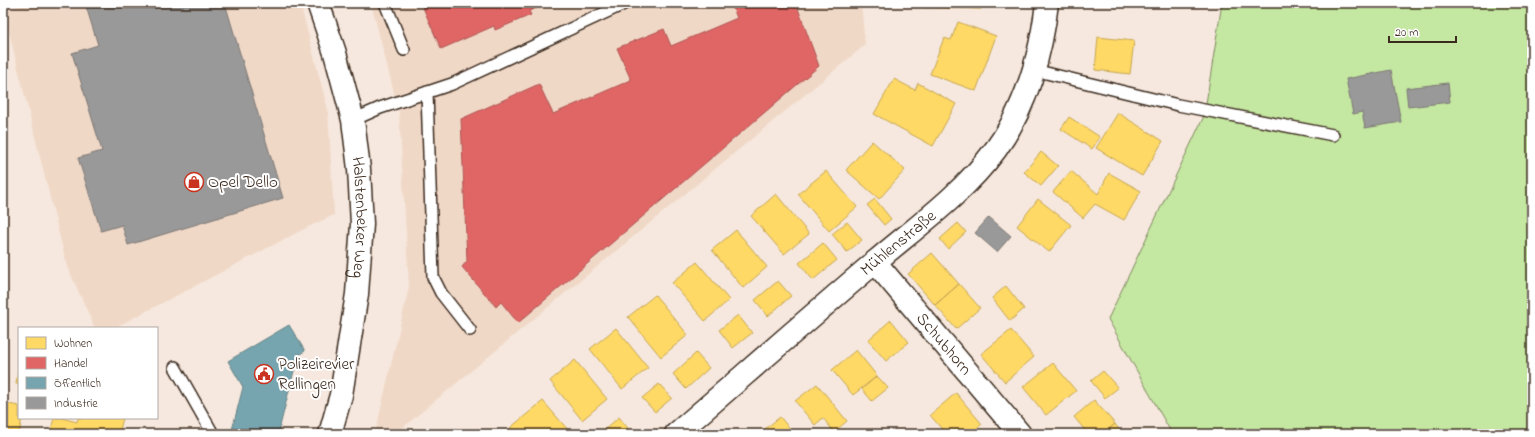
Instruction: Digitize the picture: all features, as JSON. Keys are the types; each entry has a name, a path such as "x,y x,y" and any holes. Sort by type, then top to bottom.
{"street":[{"name":"Halstenbeker Weg","path":"318,3 335,53 353,120 359,169 362,224 357,294 341,395 330,434"},
{"name":"Mühlenstraße","path":"676,434 875,262 940,208 976,174 996,149 1018,112 1034,70 1043,35 1047,3"},
{"name":"Schubhorn","path":"875,262 1013,431"}],"lane":[{"path":"385,3 404,50"},
{"path":"353,120 380,108 452,84 626,3"},
{"path":"1034,70 1178,105 1333,135"},
{"path":"427,92 433,277 441,293 470,330"},
{"path":"175,367 213,434"}],"shaded area":[{"path":"26,3 300,3 328,110 334,215 308,227 116,327 95,327 67,266 4,12"},
{"path":"371,3 861,3 865,45 395,434 375,434 409,287 399,112"}],"green space":[{"path":"1222,3 1532,3 1532,434 1172,434 1108,319 1204,116"}],"building: Wohnen":[{"path":"925,3 981,3 981,9 924,7"},
{"path":"958,22 996,36 976,91 930,74 944,38 951,40"},
{"path":"1098,37 1134,41 1130,74 1095,70"},
{"path":"894,79 915,90 918,83 956,104 933,146 874,114"},
{"path":"1118,113 1163,141 1142,176 1096,148"},
{"path":"1069,117 1100,137 1092,149 1061,129"},
{"path":"872,141 905,170 879,199 846,170"},
{"path":"1041,152 1058,166 1041,186 1024,172"},
{"path":"826,171 857,207 829,231 798,194"},
{"path":"1071,171 1098,194 1109,173 1141,191 1124,220 1095,204 1083,218 1053,192"},
{"path":"776,194 809,234 784,254 751,216"},
{"path":"875,199 891,219 884,225 867,205"},
{"path":"1038,199 1071,225 1049,252 1017,226"},
{"path":"847,222 862,240 847,252 832,234"},
{"path":"958,223 966,232 948,249 940,239"},
{"path":"736,230 767,267 743,288 712,250"},
{"path":"823,243 837,260 813,280 799,263"},
{"path":"932,253 959,284 935,305 908,274"},
{"path":"697,262 729,300 705,321 672,283"},
{"path":"778,281 791,296 768,316 755,300"},
{"path":"959,284 980,308 956,329 935,305"},
{"path":"1006,286 1024,309 1010,321 992,298"},
{"path":"655,295 688,335 661,357 628,317"},
{"path":"738,315 752,333 733,348 719,330"},
{"path":"891,320 909,342 886,361 868,340"},
{"path":"616,328 648,368 622,389 590,349"},
{"path":"1011,330 1034,357 1005,382 981,354"},
{"path":"856,350 877,376 853,395 832,370"},
{"path":"696,353 709,368 686,389 673,374"},
{"path":"575,360 607,399 582,420 550,381"},
{"path":"1053,363 1076,391 1046,415 1023,387"},
{"path":"18,371 18,384 16,384"},
{"path":"1103,371 1118,388 1105,398 1091,381"},
{"path":"877,376 888,388 872,401 862,389"},
{"path":"659,384 672,398 655,412 642,398"},
{"path":"817,384 847,421 834,432 823,418 815,425 795,401"},
{"path":"956,393 982,424 970,434 946,434 930,415"},
{"path":"1094,400 1115,424 1103,434 1088,434 1074,417"},
{"path":"543,401 569,431 566,434 515,434 510,428"},
{"path":"3,403 18,406 18,419 22,419 19,434 3,434"},
{"path":"619,417 631,432 629,434 604,434 602,432"},
{"path":"780,417 794,434 760,433"},
{"path":"54,419 66,419 77,422 78,419 123,419 119,434 50,434"},
{"path":"1115,424 1122,434 1103,434"}],"building: Handel":[{"path":"421,3 549,3 529,11 531,15 495,30 494,26 441,49"},
{"path":"731,3 796,3 819,66 518,323 501,302 496,307 462,267 467,261 461,119 539,84 553,114 631,80 617,48 664,29 671,46 737,18"}],"building: Öffentlich":[{"name":"Polizeirevier Rellingen","path":"289,325 305,351 298,355 278,434 231,434 243,387 228,361"}],"building: Industrie":[{"path":"85,3 225,3 283,198 128,245 122,225 101,231 78,158 102,151 72,53 98,45"},
{"path":"1391,70 1401,122 1365,128 1362,112 1353,114 1346,79"},
{"path":"1448,83 1450,102 1408,107 1406,88"},
{"path":"989,217 1011,236 997,252 975,233"}],"place":[{"name":"Opel Dello","path":"194,182"},
{"name":"Polizeirevier Rellingen","path":"264,374"}]}
